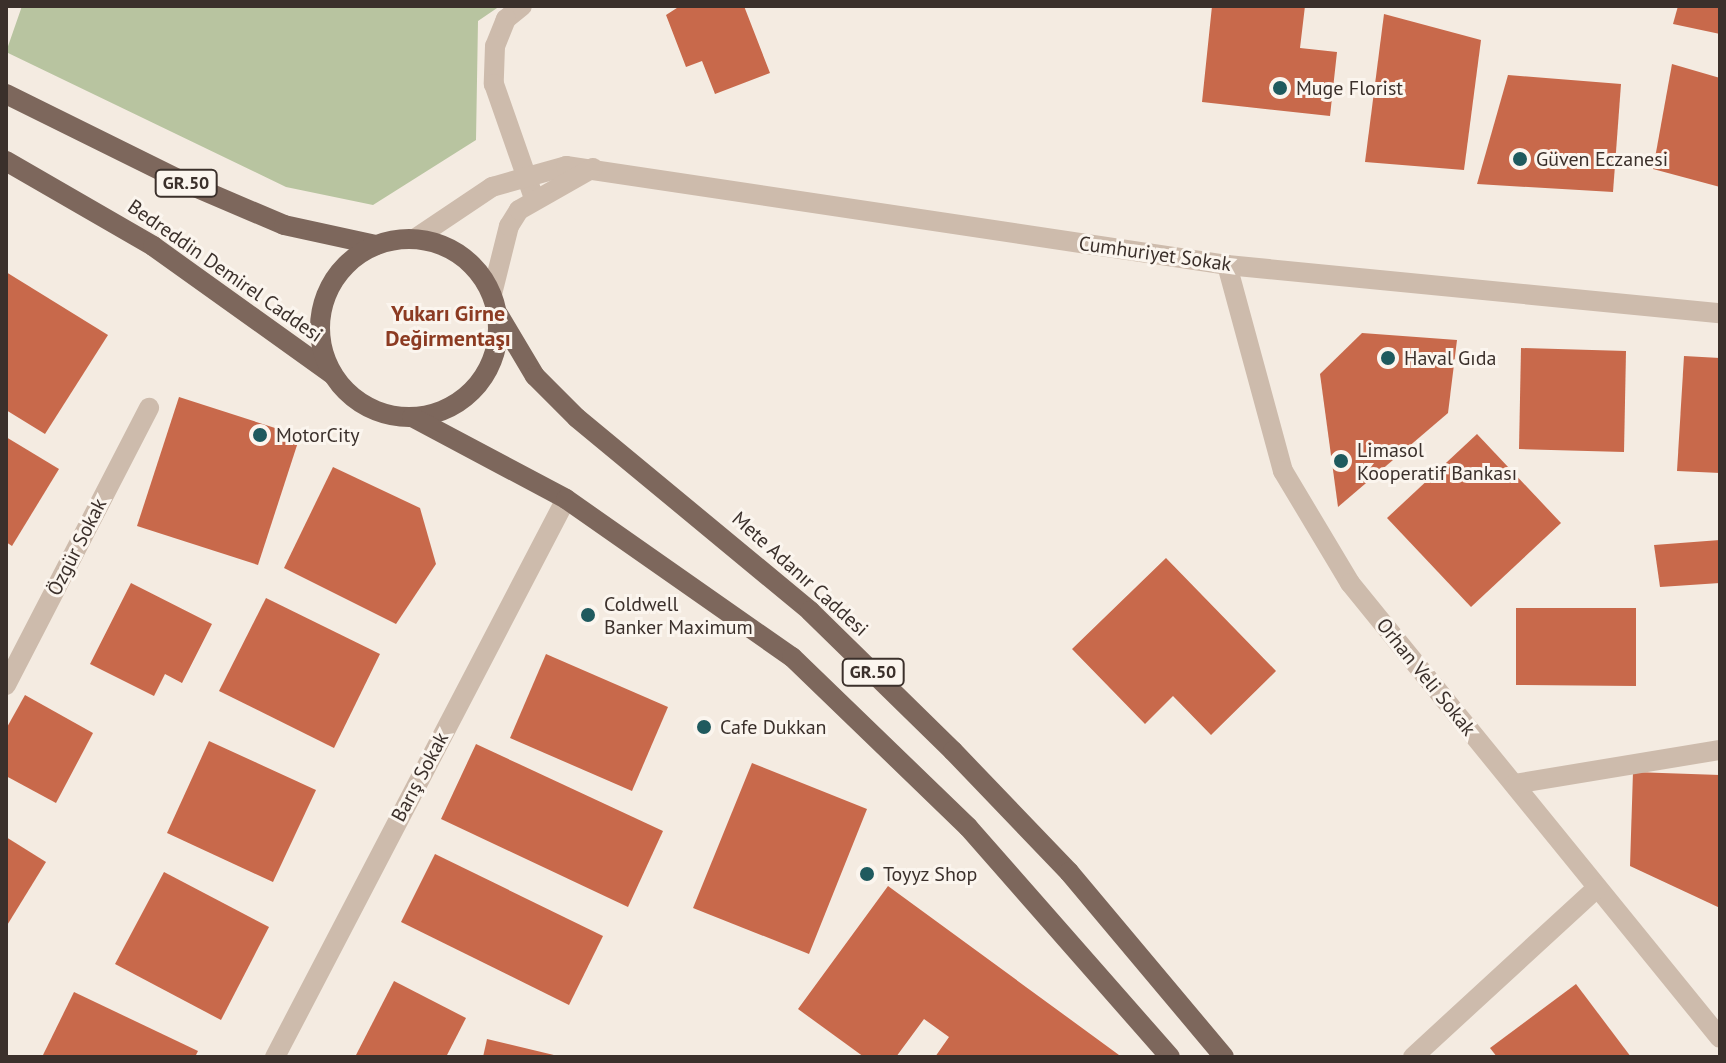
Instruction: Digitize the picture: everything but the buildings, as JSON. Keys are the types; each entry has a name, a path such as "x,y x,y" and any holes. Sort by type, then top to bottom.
{"main road":[{"name":"GR.50","path":"6,94 188,184 284,225 376,245 416,238 463,256 495,304 491,364 479,385 460,402 412,417"},
{"name":"Bedreddin Demirel Caddesi","path":"6,161 153,246 333,375"},
{"name":"GR.50","path":"376,245 340,271 321,310 324,355 333,375 367,407 412,417 566,499 770,640 866,723 1047,911 1170,1057"},
{"name":"Mete Adanır Caddesi","path":"495,304 535,376 577,418 810,611 953,751 1069,872 1224,1057"}],"street":[{"path":"522,6 506,19 495,46 494,84 523,174 534,198"},
{"name":"Cumhuriyet Sokak","path":"416,238 471,199 523,174 566,166 1227,265 1720,313"},
{"path":"495,304 509,226 534,198 593,168"},
{"name":"Orhan Veli Sokak","path":"1227,265 1283,471 1350,583 1720,1038"},
{"name":"Özgür Sokak","path":"6,685 149,408"},
{"name":"Barış Sokak","path":"275,1057 566,499"},
{"path":"1514,784 1720,750"},
{"path":"1413,1057 1597,888"}],"green space":[{"path":"22,6 500,6 478,21 476,140 373,205 286,187 6,52"}],"place":[{"name":"Muge Florist","path":"1280,88"},
{"name":"Güven Eczanesi","path":"1520,159"},
{"name":"Haval Gıda","path":"1388,358"},
{"name":"MotorCity","path":"260,435"},
{"name":"Limasol Kooperatif Bankası","path":"1341,461"},
{"name":"Coldwell Banker Maximum","path":"588,615"},
{"name":"Cafe Dukkan","path":"704,727"},
{"name":"Toyyz Shop","path":"867,874"}],"district":[{"name":"Yukarı Girne Değirmentaşı","path":"448,326"}]}
